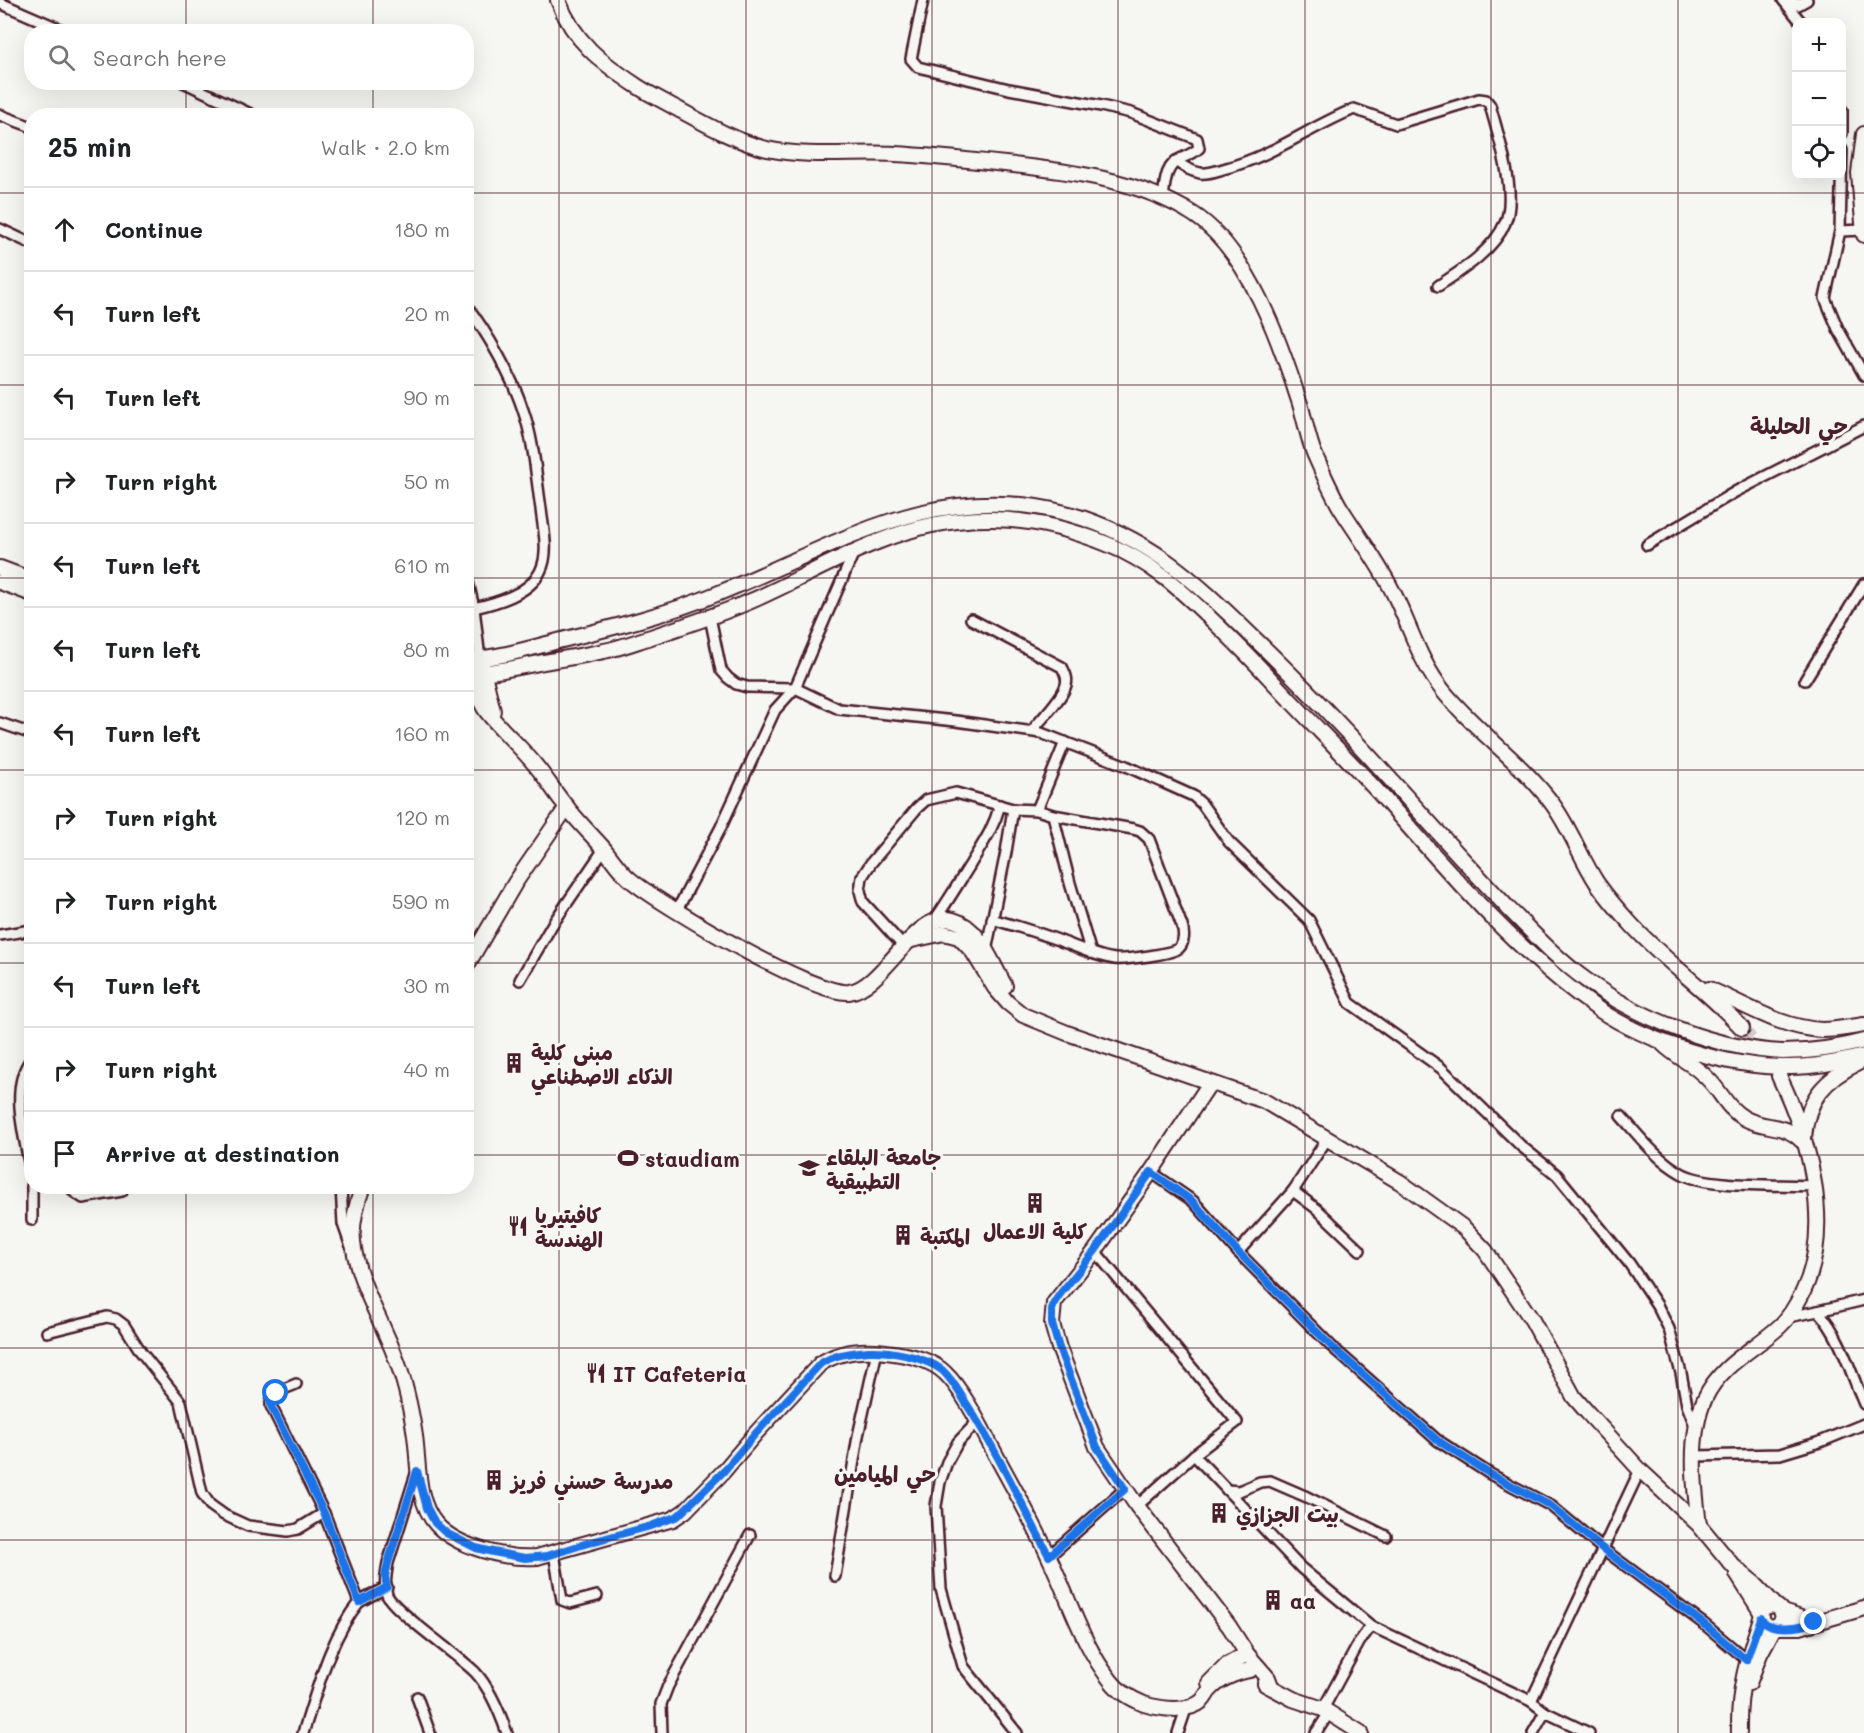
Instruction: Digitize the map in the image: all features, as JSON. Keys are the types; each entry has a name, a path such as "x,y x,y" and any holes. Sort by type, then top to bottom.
{"street":[{"path":"558,0 569,24 589,51 647,93 748,144 770,150 801,154 892,154 1073,172 1129,186 1163,199 1194,215 1212,230 1238,259 1263,306 1290,373 1312,447 1337,502 1366,545 1394,594 1420,656 1430,673 1467,717 1531,778 1550,800 1597,882 1610,900 1633,926 1693,983 1727,1011 1742,1028"},
{"path":"923,0 911,59 918,67 1009,89 1131,113 1197,139 1199,148 1196,152 1170,166 1165,179 1163,199"},
{"path":"1783,0 1798,18"},
{"path":"1789,0 1798,5 1807,0"},
{"path":"0,3 49,24"},
{"path":"200,90 238,108"},
{"path":"1176,161 1194,171 1210,173 1241,165 1354,109 1396,124 1479,99 1486,100 1490,105 1508,181 1508,214 1500,232 1468,267 1438,285"},
{"path":"0,115 24,124"},
{"path":"1840,231 1864,233 1860,173 1864,134"},
{"path":"1841,180 1840,231 1825,298 1838,329 1864,375"},
{"path":"0,229 24,240"},
{"path":"474,318 490,343 523,409 536,471 546,554 540,573 524,589 493,604 474,608"},
{"path":"1647,545 1735,492 1864,426"},
{"path":"474,666 672,610 718,594 875,526 943,506 978,504 1040,508 1068,514 1123,535 1156,552 1185,573 1342,726 1474,872 1559,959 1586,981 1617,1001 1652,1018 1723,1042 1781,1052 1844,1046 1864,1041"},
{"path":"474,666 517,667 607,651 710,618 876,542 927,525 987,518 1016,519 1048,525 1111,545 1157,570 1185,593 1240,646 1319,731 1360,771 1434,856 1509,934 1548,971 1602,1011 1659,1041 1721,1059 1790,1067 1864,1056"},
{"path":"676,912 721,827 775,710 795,688 854,552"},
{"path":"0,568 24,577"},
{"path":"0,582 24,591"},
{"path":"1805,680 1864,584"},
{"path":"710,618 721,670 728,678 747,687 795,688 839,709 1032,731 1124,765 1193,796 1202,804 1229,842 1310,920 1350,1003 1441,1068 1521,1146 1557,1175 1629,1263 1657,1305 1669,1329 1687,1405 1696,1429"},
{"path":"971,619 1062,667 1067,684 1032,731"},
{"path":"489,708 490,694 495,686 517,667"},
{"path":"474,671 479,697 489,708 498,724 537,766 567,807 629,879 676,912 792,974 844,992 862,988 922,928 943,918 963,924 972,932 1005,987 1034,1019"},
{"path":"474,701 489,708"},
{"path":"0,723 24,731"},
{"path":"1037,810 1065,742"},
{"path":"1360,771 1372,759"},
{"path":"908,944 863,902 860,891 862,877 926,801 956,794 1012,809 1037,810 1133,829 1145,834 1184,933 1179,948 1144,957 1116,959 1091,953 1054,938 992,919"},
{"path":"934,921 956,890 995,825 1000,805"},
{"path":"474,954 515,883 567,807"},
{"path":"986,952 1012,809"},
{"path":"1053,815 1091,953"},
{"path":"520,980 552,924 604,849"},
{"path":"0,934 24,931"},
{"path":"908,944 944,933 959,937 973,952 995,988 1023,1015 1067,1033 1264,1101 1427,1200 1464,1228 1485,1250 1532,1320 1574,1397 1640,1470 1699,1525 1733,1566 1755,1584 1778,1608 1782,1620 1776,1626 1753,1672 1742,1705 1745,1733"},
{"path":"1693,983 1753,1011 1798,1026 1823,1030 1864,1025"},
{"path":"1659,1041 1700,1071 1713,1084 1726,1104 1744,1119 1779,1126 1793,1132 1804,1143"},
{"path":"1713,1084 1714,1071 1721,1059"},
{"path":"1779,1126 1787,1119 1798,1115 1828,1082 1864,1060"},
{"path":"24,1071 20,1081 19,1104 24,1133"},
{"path":"1699,1525 1695,1456 1696,1429 1705,1398 1723,1371 1788,1317 1807,1284 1813,1265 1818,1228 1814,1186 1798,1115 1779,1076"},
{"path":"1210,1083 1095,1251 1054,1303 1052,1324 1097,1447 1137,1506 1229,1626 1250,1670 1262,1682 1293,1699 1326,1711 1361,1733"},
{"path":"1621,1116 1656,1154 1671,1167 1688,1177 1708,1181 1814,1186"},
{"path":"1238,1252 1293,1191 1328,1139"},
{"path":"1151,1172 1192,1201 1238,1252 1331,1346 1437,1440 1490,1474 1551,1506 1603,1549 1704,1624 1746,1660"},
{"path":"1293,1191 1317,1209 1360,1250"},
{"path":"32,1194 32,1220"},
{"path":"77,1194 82,1198 105,1194"},
{"path":"341,1194 343,1224 347,1239 353,1248 403,1380 415,1436 417,1471 427,1508 435,1523 446,1533 476,1548 531,1558 651,1526 678,1516 723,1472 820,1364 844,1353 877,1351 895,1353 927,1362 939,1368 950,1378 978,1421 1049,1556 1090,1648 1112,1684 1133,1699 1170,1708 1201,1701 1217,1683 1233,1674 1250,1670"},
{"path":"353,1248 355,1217 361,1194"},
{"path":"1095,1251 1238,1422 1194,1455 1137,1506"},
{"path":"1788,1317 1864,1300"},
{"path":"1818,1311 1836,1339 1864,1404"},
{"path":"47,1332 107,1317 116,1319 124,1325 141,1352 181,1402 199,1487 210,1505 224,1515 248,1526 288,1532 298,1529 324,1513"},
{"path":"835,1576 858,1436 877,1351"},
{"path":"296,1384 273,1395 270,1402 324,1513 359,1602"},
{"path":"978,1421 958,1442 946,1462 940,1482 936,1506 941,1589 963,1666 1017,1733"},
{"path":"1695,1456 1780,1454 1820,1442 1864,1424"},
{"path":"1194,1455 1301,1568 1371,1626 1531,1701 1545,1712 1589,1733"},
{"path":"1531,1701 1640,1470"},
{"path":"417,1471 388,1563 385,1576 387,1595 403,1612 475,1672 486,1689 507,1733"},
{"path":"1225,1489 1232,1492 1239,1491 1260,1482 1270,1481 1386,1536"},
{"path":"1049,1556 1125,1489"},
{"path":"662,1733 661,1704 668,1686 750,1535"},
{"path":"554,1553 562,1600 570,1603 597,1596"},
{"path":"1733,1566 1766,1625 1800,1627 1864,1608"},
{"path":"303,1733 333,1646 345,1623 359,1602 387,1587"},
{"path":"1739,1733 1746,1660 1764,1608 1778,1608 1814,1622"},
{"path":"1316,1733 1360,1641 1371,1626"},
{"path":"1178,1733 1197,1696 1221,1669 1244,1656"},
{"path":"1244,1656 1268,1678 1271,1686"},
{"path":"417,1697 430,1733"},
{"path":"1533,1733 1545,1712"}],"tunnel":[{"path":"1742,1028 1777,1074"}],"place":[{"name":"مبنى كلية الذكاء الاصطناعي","path":"514,1063"},
{"name":"staudiam","path":"628,1158"},
{"name":"جامعة البلقاء التطبيقية","path":"809,1168"},
{"name":"كلية الاعمال","path":"1035,1203"},
{"name":"كافيتيريا الهندسة","path":"518,1226"},
{"name":"المكتبة","path":"903,1235"},
{"name":"IT Cafeteria","path":"596,1373"},
{"name":"مدرسة حسني فريز","path":"494,1480"},
{"name":"بيت الجزازي","path":"1219,1513"},
{"name":"aa","path":"1273,1600"}],"district":[{"name":"حي الحليلة","path":"1799,425"},
{"name":"حي الميامين","path":"885,1473"}],"route":[{"path":"276,1393 270,1400 271,1406 324,1513 359,1602 387,1587 385,1576 388,1563 417,1471 427,1508 435,1523 446,1533 476,1548 493,1552 525,1558 547,1556 678,1516 723,1472 820,1364 844,1353 877,1351 895,1353 927,1362 945,1373 978,1421 1049,1556 1125,1489 1097,1447 1059,1348 1052,1324 1052,1310 1060,1294 1095,1251 1151,1172 1192,1201 1238,1252 1331,1346 1437,1440 1469,1462 1551,1506 1603,1549 1704,1624 1746,1660 1761,1618 1770,1627 1792,1628 1814,1622"}]}
